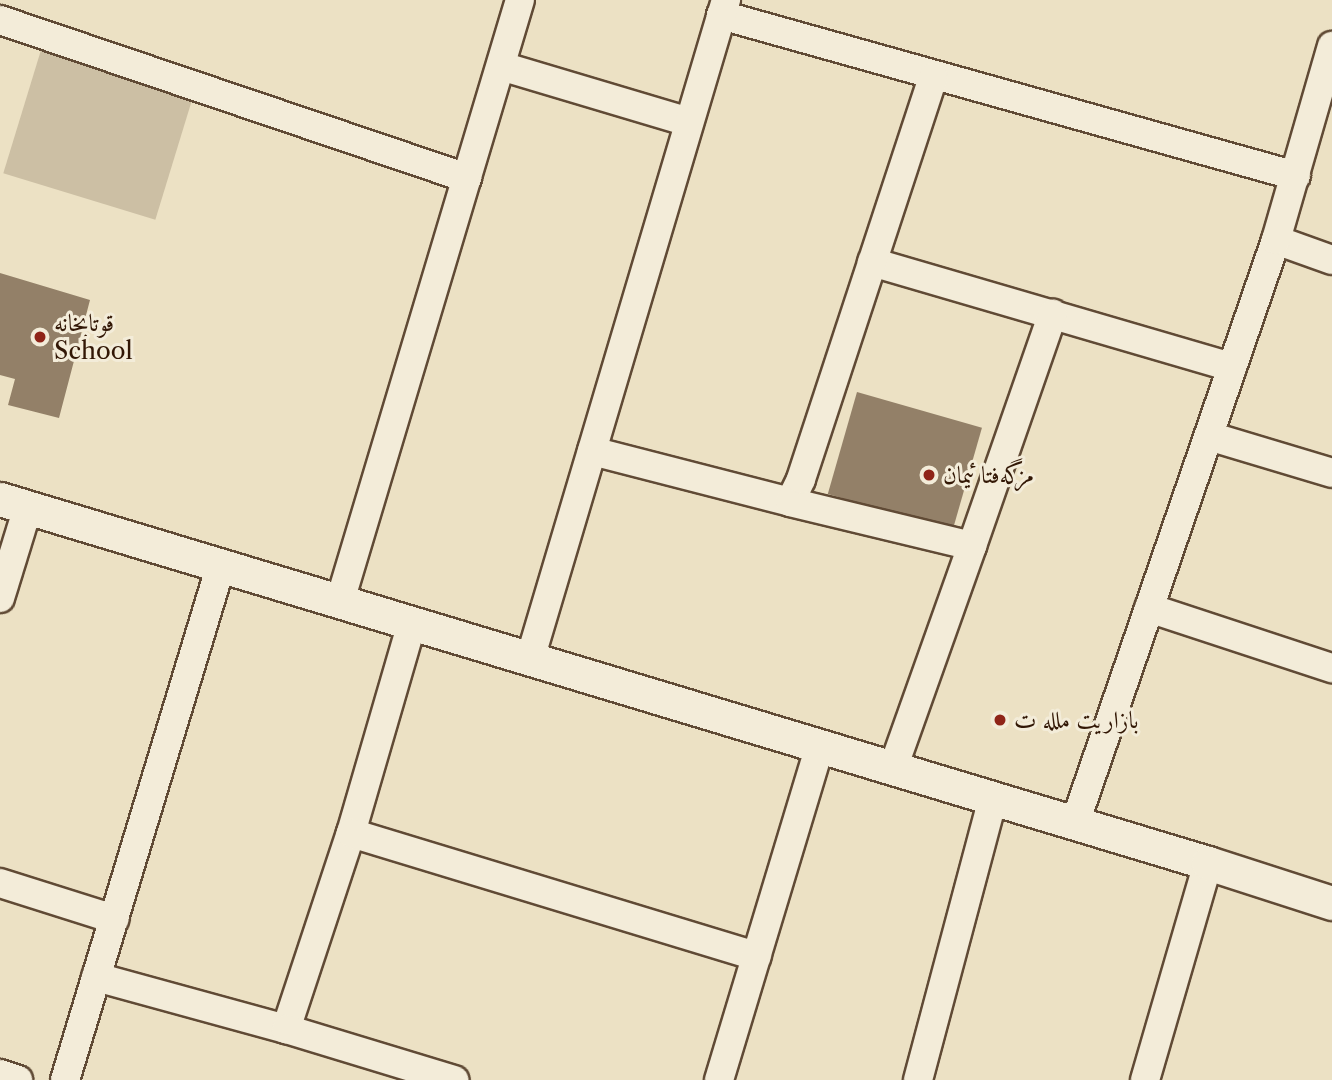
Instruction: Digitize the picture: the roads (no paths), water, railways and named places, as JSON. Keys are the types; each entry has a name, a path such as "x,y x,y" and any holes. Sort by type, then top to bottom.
{"street":[{"path":"341,601 520,0"},
{"path":"530,659 723,8 933,77 1296,176"},
{"path":"0,20 467,178"},
{"path":"1075,822 1276,240 1332,46"},
{"path":"501,66 689,122"},
{"path":"790,502 801,479 933,77"},
{"path":"1276,240 1332,260"},
{"path":"872,262 1232,367"},
{"path":"893,768 1053,314"},
{"path":"1209,436 1332,473"},
{"path":"592,451 972,546"},
{"path":"0,598 14,503 1075,822 1332,903"},
{"path":"65,1080 221,565"},
{"path":"1149,608 1332,668"},
{"path":"286,1029 351,833 412,623"},
{"path":"719,1080 820,746"},
{"path":"918,1080 993,798"},
{"path":"351,833 757,956"},
{"path":"1149,1079 1208,863"},
{"path":"0,883 114,919"},
{"path":"96,977 286,1029 454,1080"},
{"path":"0,1074 18,1080"}],"place":[{"name":"قوتابخانه‌ School","path":"40,337"},
{"name":"مزگەفتا ئيمان","path":"929,475"},
{"name":"بازاريت ملله ت","path":"1000,720"}]}
